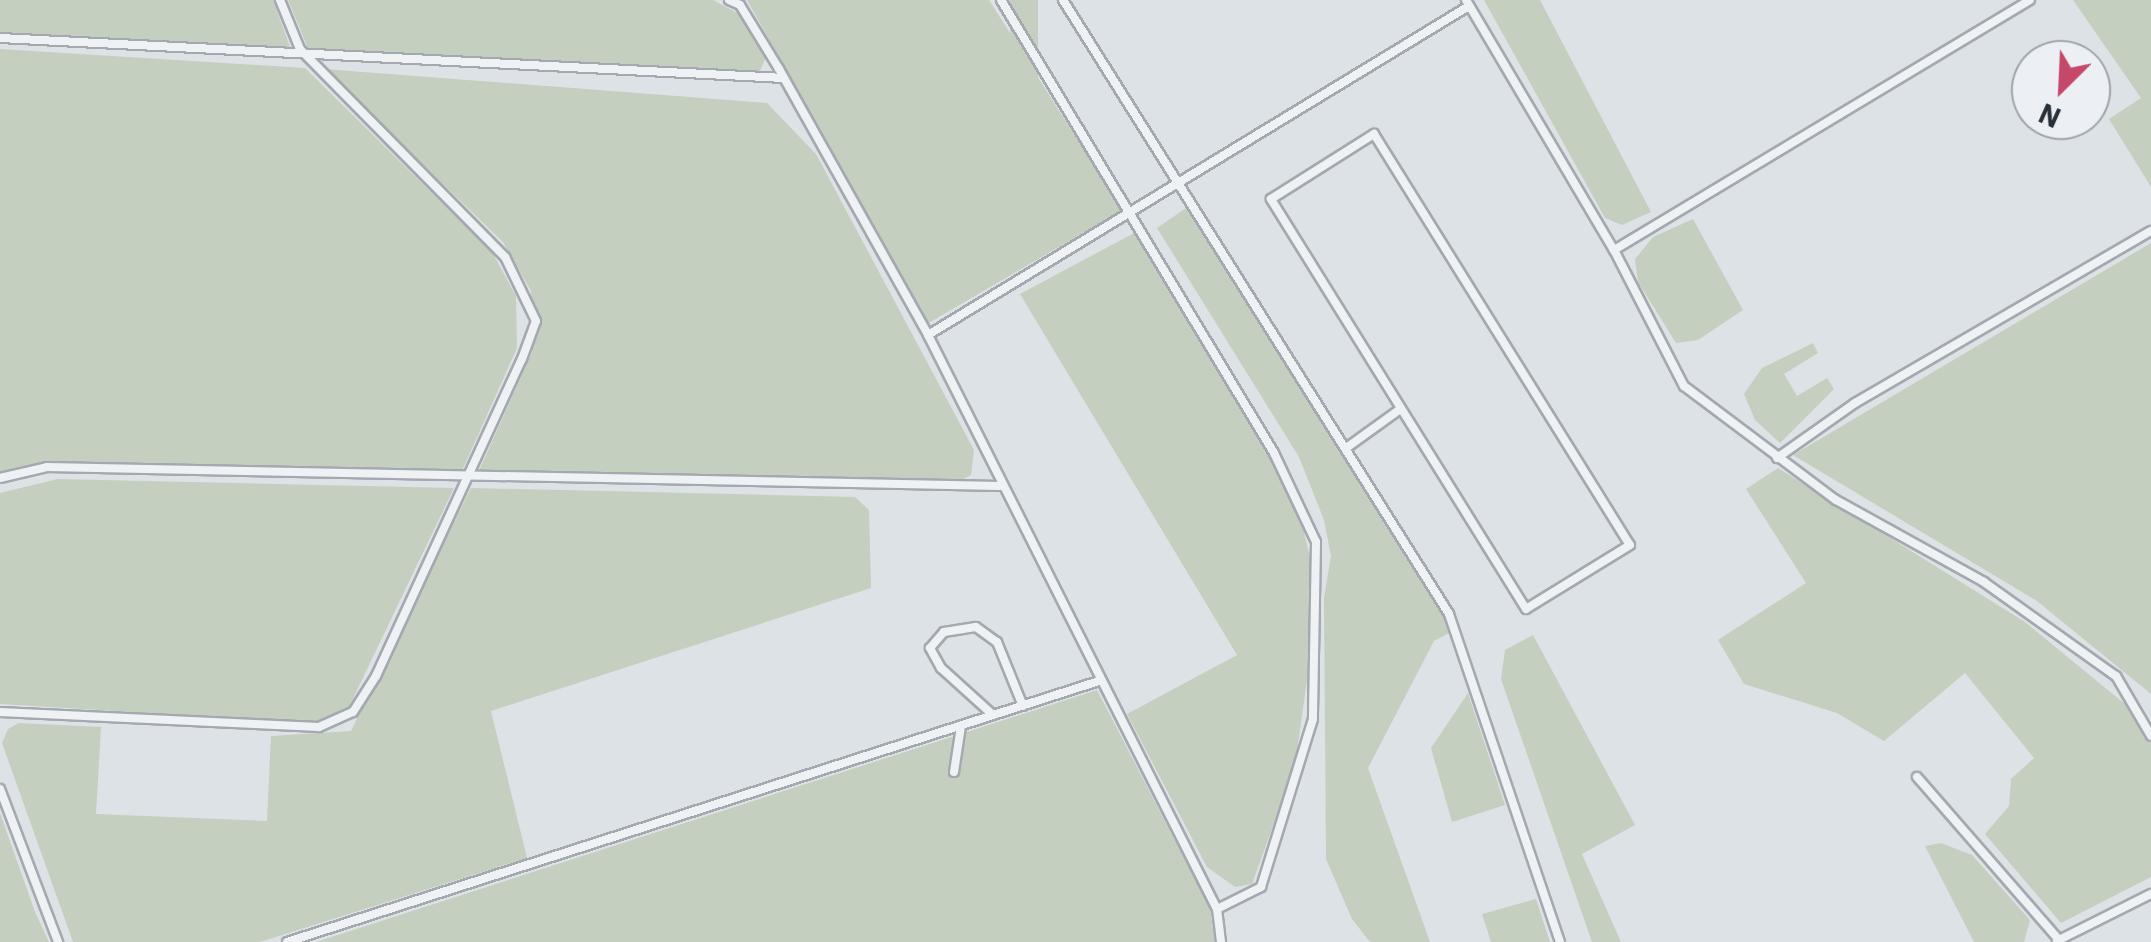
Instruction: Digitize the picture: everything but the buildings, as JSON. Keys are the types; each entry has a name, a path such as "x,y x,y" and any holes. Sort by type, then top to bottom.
{"lane":[{"path":"0,712 319,727 353,712 466,480 536,321 528,294 505,257 306,56 280,0"},
{"path":"728,0 740,4 928,335 1000,486 1218,909 1221,942"},
{"path":"1002,0 1134,212 1274,453 1316,542 1312,719 1260,887 1218,909"},
{"path":"1064,0 1178,188 1349,446 1449,614 1560,942"},
{"path":"1614,250 2030,0"},
{"path":"928,335 1178,188 1468,3 1614,250 1684,386 1836,500 1984,582 2116,676 2151,736"},
{"path":"0,38 783,78"},
{"path":"1374,134 1630,546 1526,609 1399,410 1271,199 1374,134"},
{"path":"1778,458 1855,404 2151,231"},
{"path":"1349,446 1399,410"},
{"path":"0,478 47,468 466,480 1000,486"},
{"path":"993,715 941,668 930,648 944,632 976,628 997,642 1022,706"},
{"path":"287,942 1099,681"},
{"path":"954,772 961,726"},
{"path":"1917,777 2057,941 2151,894"},
{"path":"0,789 58,942"}],"green space":[{"path":"0,0 273,0 292,52 0,34"},
{"path":"288,0 713,0 745,17 766,57 755,82 310,53"},
{"path":"747,0 989,0 1122,210 927,324"},
{"path":"1010,0 1038,0 1038,227 1010,227"},
{"path":"1484,0 1540,0 1651,212 1622,225 1605,218"},
{"path":"2073,0 2151,0 2151,187 2111,122 2111,118 2141,98 2111,55 2111,40 2101,40"},
{"path":"0,49 305,68 492,252 516,296 517,348 461,473 57,463 0,476"},
{"path":"324,69 767,103 816,154 974,450 971,475 955,483 478,473 532,352 531,291 503,242"},
{"path":"1189,206 1445,615 1449,633 1434,641 1368,768 1430,942 1370,942 1352,919 1326,859 1324,598 1331,556 1324,520 1299,457 1157,228"},
{"path":"1693,219 1743,310 1698,340 1676,343 1638,282 1635,259 1653,237"},
{"path":"1136,232 1250,414 1300,515 1310,558 1313,638 1295,765 1252,884 1235,887 1207,867 1127,714 1237,655 1020,294"},
{"path":"2151,243 2151,694 2037,601 1793,455"},
{"path":"1813,343 1818,353 1784,374 1797,396 1827,378 1834,389 1780,443 1755,420 1744,394 1762,368"},
{"path":"1778,468 2025,622 2137,714 2151,737 2151,877 2061,923 1985,834 2009,806 2011,779 2034,758 1965,673 1884,741 1837,713 1744,684 1718,640 1806,583 1746,489"},
{"path":"58,479 454,488 348,709 334,722 314,723 0,704 0,493"},
{"path":"471,488 855,497 869,510 871,588 491,711 527,858 260,942 73,942 2,743 8,729 19,723 101,727 96,814 267,821 271,736 351,731"},
{"path":"1533,635 1635,825 1582,854 1621,942 1592,942 1501,679 1505,650"},
{"path":"1097,690 1210,908 1215,942 316,942"},
{"path":"1468,693 1505,805 1452,822 1431,748"},
{"path":"0,813 35,912 49,942 0,942"},
{"path":"1941,843 1972,855 2030,920 2024,942 1974,942 1925,846"},
{"path":"1536,899 1550,942 1491,942 1482,914"}]}
